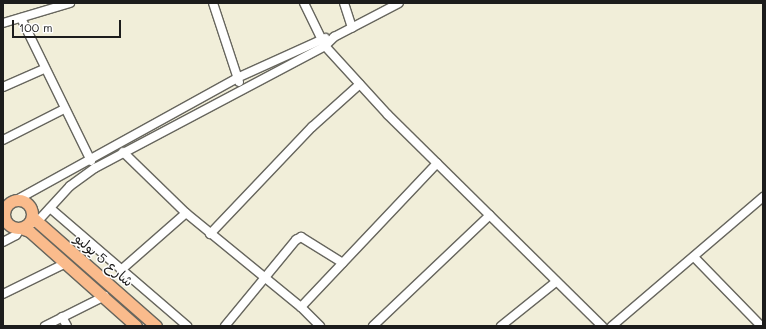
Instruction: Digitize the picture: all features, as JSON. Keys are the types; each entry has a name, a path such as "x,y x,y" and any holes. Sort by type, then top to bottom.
{"main road":[{"path":"24,202 31,208 30,223 12,227 6,220 5,204 24,202"},
{"name":"شارع 5 يوليو","path":"30,223 29,231 105,296 136,326"},
{"name":"شارع 5 يوليو","path":"30,223 156,326"}],"street":[{"path":"3,23 70,3"},
{"path":"213,3 241,89"},
{"path":"304,3 320,39 360,84 437,163 602,326"},
{"path":"344,3 352,28"},
{"path":"5,204 238,78 320,39 334,37 352,28 383,7 399,3"},
{"path":"21,18 44,69 95,168"},
{"path":"3,242 16,235 50,208 70,186 95,168 241,89 325,46 334,37"},
{"path":"3,87 44,69"},
{"path":"210,234 312,127 360,84"},
{"path":"3,140 64,109"},
{"path":"123,152 186,213 301,307 320,326"},
{"path":"301,307 437,163"},
{"path":"612,326 763,197"},
{"path":"50,208 187,326"},
{"path":"121,270 186,213"},
{"path":"373,326 490,215"},
{"path":"224,326 266,279 296,240 301,237 344,263"},
{"path":"694,257 761,326"},
{"path":"3,294 66,263"},
{"path":"501,326 556,282"},
{"path":"45,326 105,296"},
{"path":"62,317 67,326"}]}
